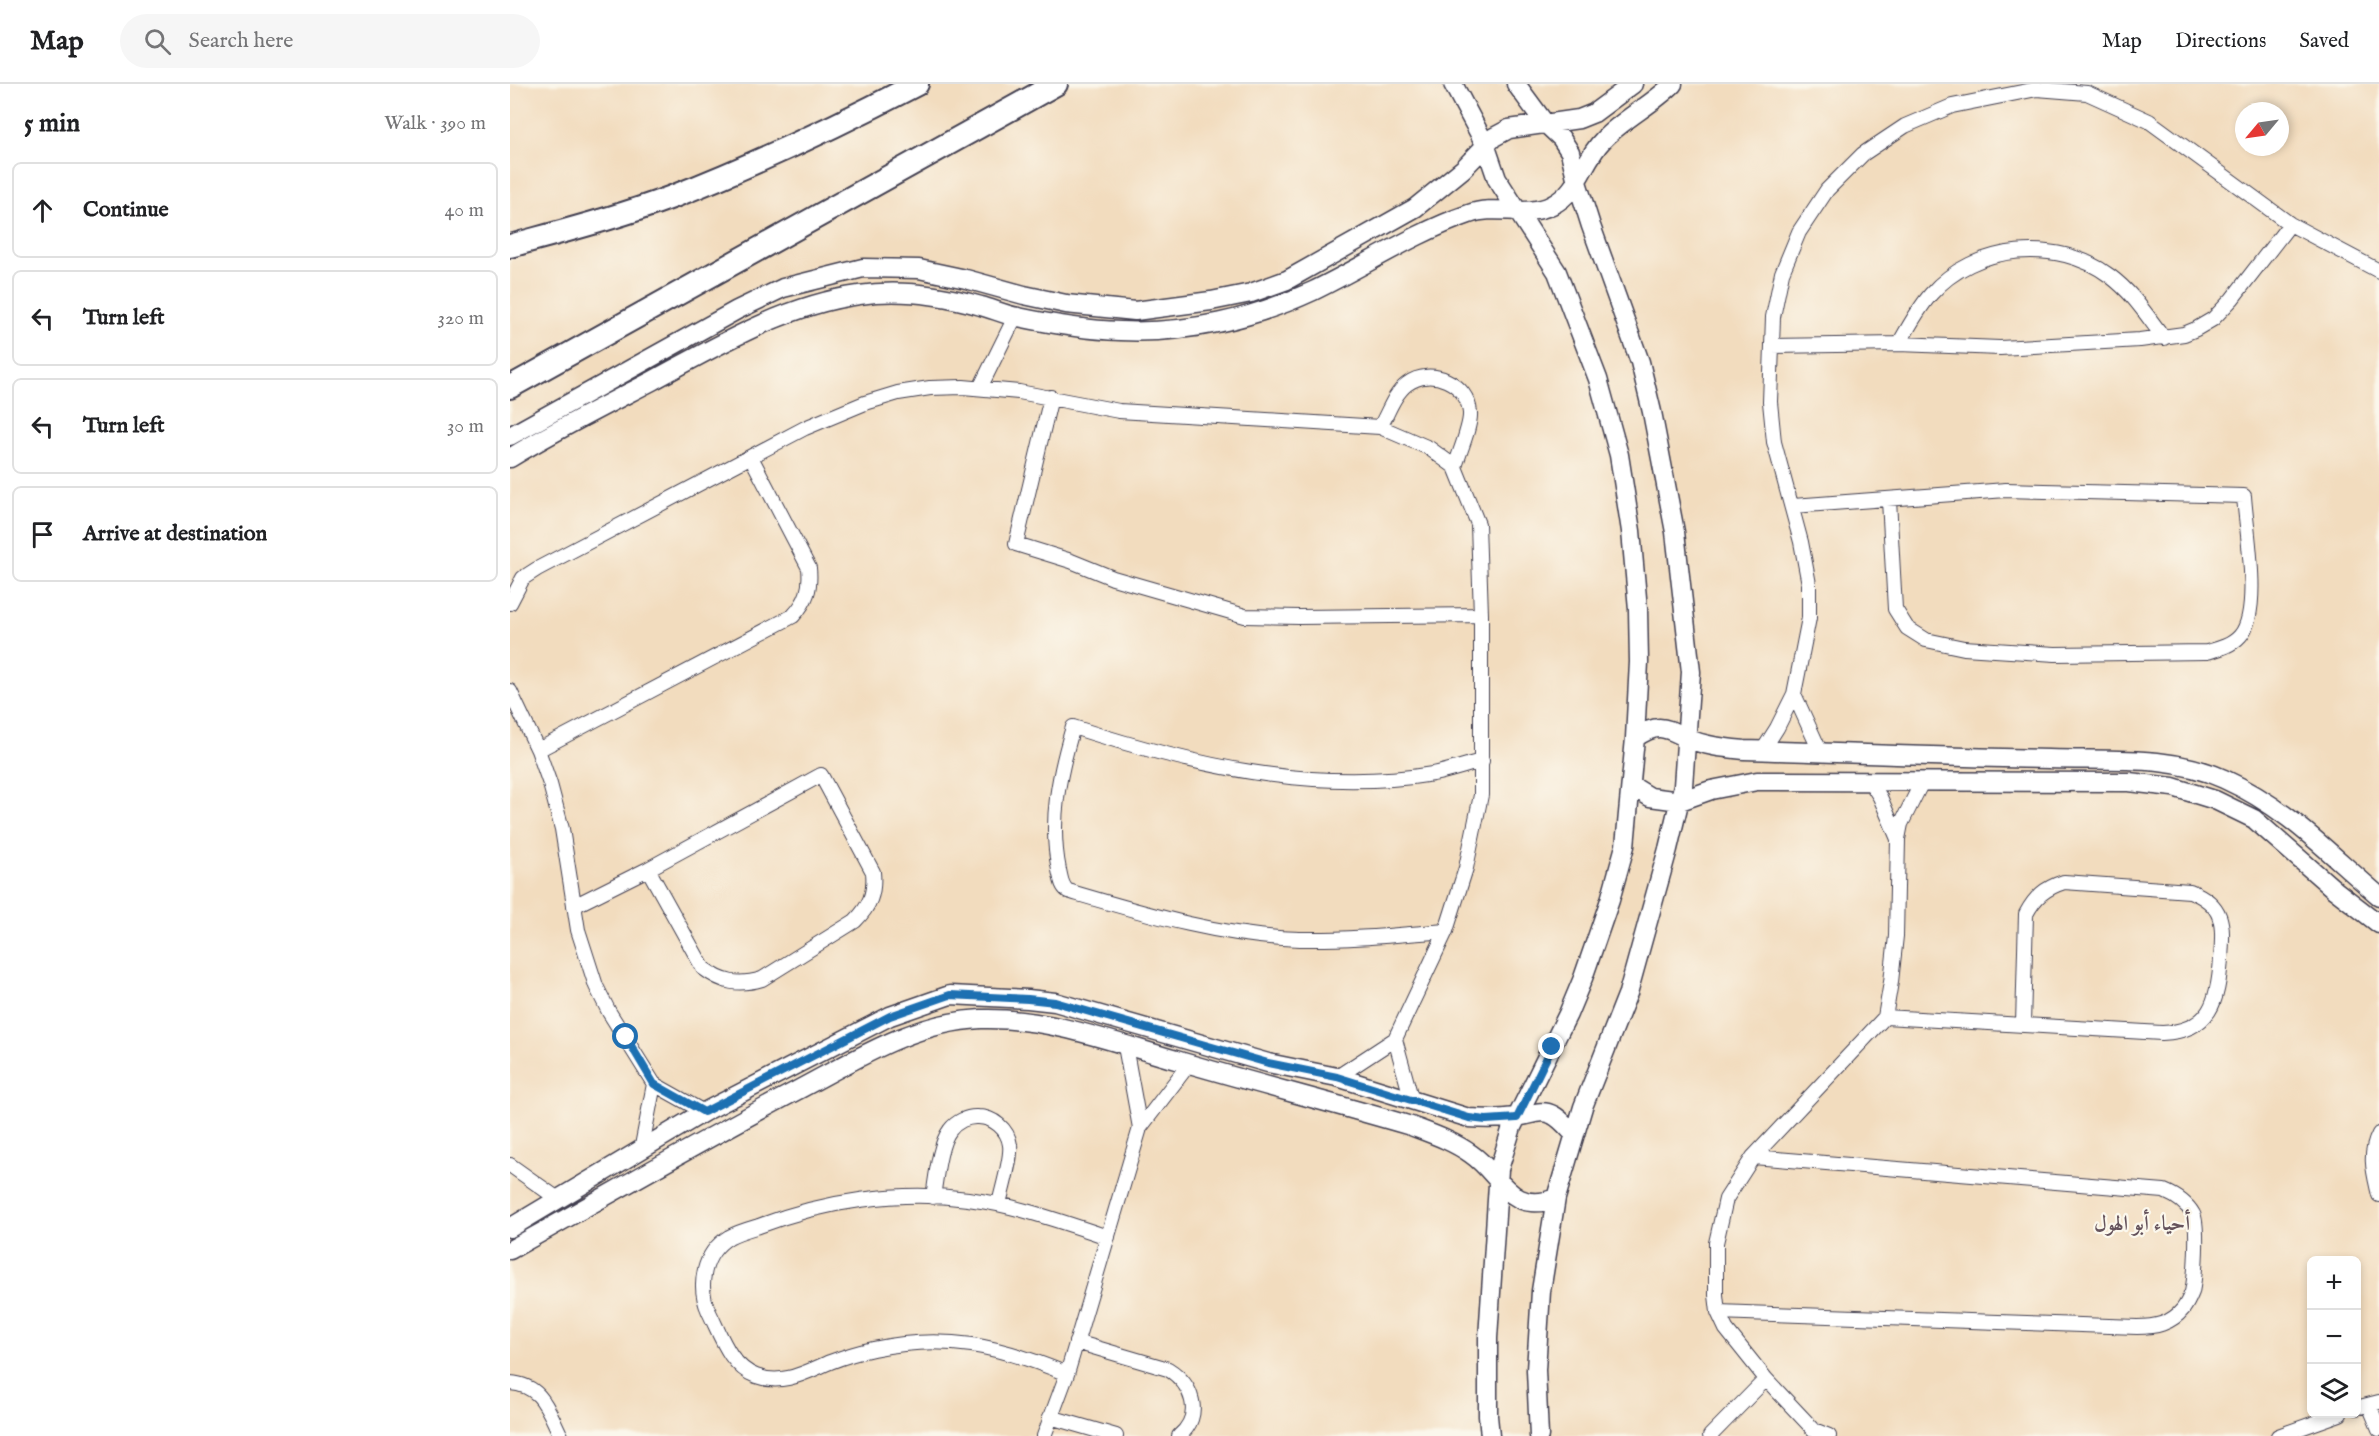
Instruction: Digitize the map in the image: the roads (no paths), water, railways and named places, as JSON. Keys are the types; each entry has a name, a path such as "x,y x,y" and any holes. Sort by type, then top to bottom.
{"main road":[{"path":"510,246 602,221 680,193 811,137 917,84"},
{"path":"510,387 1056,84"}],"street":[{"path":"1453,84 1485,144 1497,179 1548,254 1570,301 1598,379 1619,455 1631,531 1638,609 1639,662 1635,738 1625,846 1596,941 1568,1014 1517,1118 1499,1169 1488,1338 1490,1436"},
{"path":"1516,84 1570,152 1577,182 1640,362 1675,532 1691,672 1680,801 1628,993 1574,1134 1556,1198 1541,1291 1536,1370 1539,1436"},
{"path":"510,436 737,310 783,288 862,268 919,269 1066,304 1135,311 1251,293 1287,280 1415,208 1463,169 1485,144 1509,129 1544,122 1566,122 1594,112 1632,84"},
{"path":"510,458 742,332 816,306 860,295 912,293 954,299 1015,317 1079,329 1156,333 1255,315 1313,291 1442,224 1475,212 1539,209 1552,205 1577,182 1601,141 1673,84"},
{"path":"1763,750 1778,728 1794,694 1809,618 1809,584 1793,506 1774,442 1770,402 1773,317 1782,273 1799,232 1827,190 1871,149 1905,126 1952,106 2037,89 2087,93 2149,121 2290,224 2379,271"},
{"path":"1772,346 1899,344 2000,348 2164,338 2196,329 2213,318 2232,299 2290,224"},
{"path":"1899,344 1913,318 1932,292 1957,272 1986,258 2017,251 2050,251 2081,260 2109,275 2134,296 2164,338"},
{"path":"980,388 1015,317"},
{"path":"1380,428 1398,393 1408,383 1421,378 1435,377 1449,381 1460,389 1468,401 1471,415 1455,467"},
{"path":"510,603 523,578 537,569 806,428 865,403 898,393 930,388 980,388 1051,397 1119,411 1380,428 1429,448 1455,467 1478,524 1481,615 1481,795 1466,868 1446,931 1395,1039 1337,1077"},
{"path":"1051,397 1016,544 1071,561 1113,578 1245,616 1481,615"},
{"path":"538,750 793,616 803,606 811,581 809,568 751,458"},
{"path":"1793,506 2006,490 2244,496 2252,604 2249,622 2239,637 2226,646 2207,652 2055,654 1964,648 1926,640 1907,628 1895,609 1889,500"},
{"path":"510,691 538,750 550,784 562,829 578,930 596,986 609,1012 654,1084 704,1112 718,1132"},
{"path":"1794,694 1820,751"},
{"path":"1446,931 1370,938 1298,939 1236,932 1156,917 1068,891 1063,885 1055,841 1061,767 1073,727 1170,755 1274,776 1380,779 1433,774 1482,761"},
{"path":"1635,738 1645,732 1667,728 1687,738 1722,748 2131,760 2177,765 2205,772 2266,800 2304,828 2379,896"},
{"path":"574,906 648,869 821,775 873,872 874,886 872,900 865,912 855,921 762,979 747,984 731,984 716,978 704,968 648,869"},
{"path":"1869,780 1880,797 1898,839"},
{"path":"1632,786 1650,797 1680,801 1711,790 1757,781 2129,782 2173,787 2215,800 2254,819 2335,890 2379,924"},
{"path":"1829,1436 1811,1433 1726,1329 1718,1312 1716,1295 1716,1243 1726,1198 1753,1157 1885,1017 1896,936 1898,839 1901,824 1922,782"},
{"path":"2254,819 2266,800"},
{"path":"1885,1017 2162,1033 2182,1031 2194,1025 2212,1007 2219,989 2223,932 2219,914 2212,903 2202,895 2190,891 2064,882 2051,886 2032,902 2026,914 2023,1024"},
{"path":"510,1228 704,1112 890,1016 950,995 1055,1002 1268,1063 1337,1077 1469,1118 1486,1120 1517,1118 1536,1112 1547,1113 1554,1115 1574,1134"},
{"path":"950,995 954,1022"},
{"path":"1093,1036 1102,1014"},
{"path":"510,1250 718,1132 895,1040 927,1028 954,1022 1012,1020 1093,1036 1411,1126 1458,1146 1474,1156 1499,1184 1523,1201 1544,1203 1556,1198"},
{"path":"1395,1039 1412,1101 1411,1126"},
{"path":"1125,1046 1140,1128"},
{"path":"1262,1083 1268,1063"},
{"path":"1044,1436 1067,1374 1140,1128 1189,1064"},
{"path":"641,1151 654,1084"},
{"path":"933,1197 948,1131 967,1118 979,1116 1000,1125 1010,1146 999,1204"},
{"path":"2379,1134 2374,1143 2372,1159 2379,1195"},
{"path":"1718,1312 2138,1328 2155,1327 2171,1320 2184,1309 2192,1293 2197,1226 2193,1214 2185,1204 2164,1191 1753,1157"},
{"path":"510,1165 558,1199"},
{"path":"612,1166 624,1185"},
{"path":"1067,1374 1025,1356 981,1345 936,1342 872,1349 832,1361 789,1379 772,1380 756,1376 730,1355 703,1300 702,1281 706,1264 716,1249 730,1237 783,1217 838,1203 887,1197 966,1198 999,1204 1108,1238"},
{"path":"1076,1342 1168,1370 1179,1376 1187,1386 1192,1398 1193,1410 1190,1422 1179,1436"},
{"path":"1710,1436 1766,1379"},
{"path":"510,1383 520,1383 539,1394 561,1436"},
{"path":"2368,1405 2379,1429"},
{"path":"1050,1417 1116,1436"},
{"path":"2285,1435 2328,1418"}],"district":[{"name":"أحياء أبو الهول","path":"2142,1224"}]}
